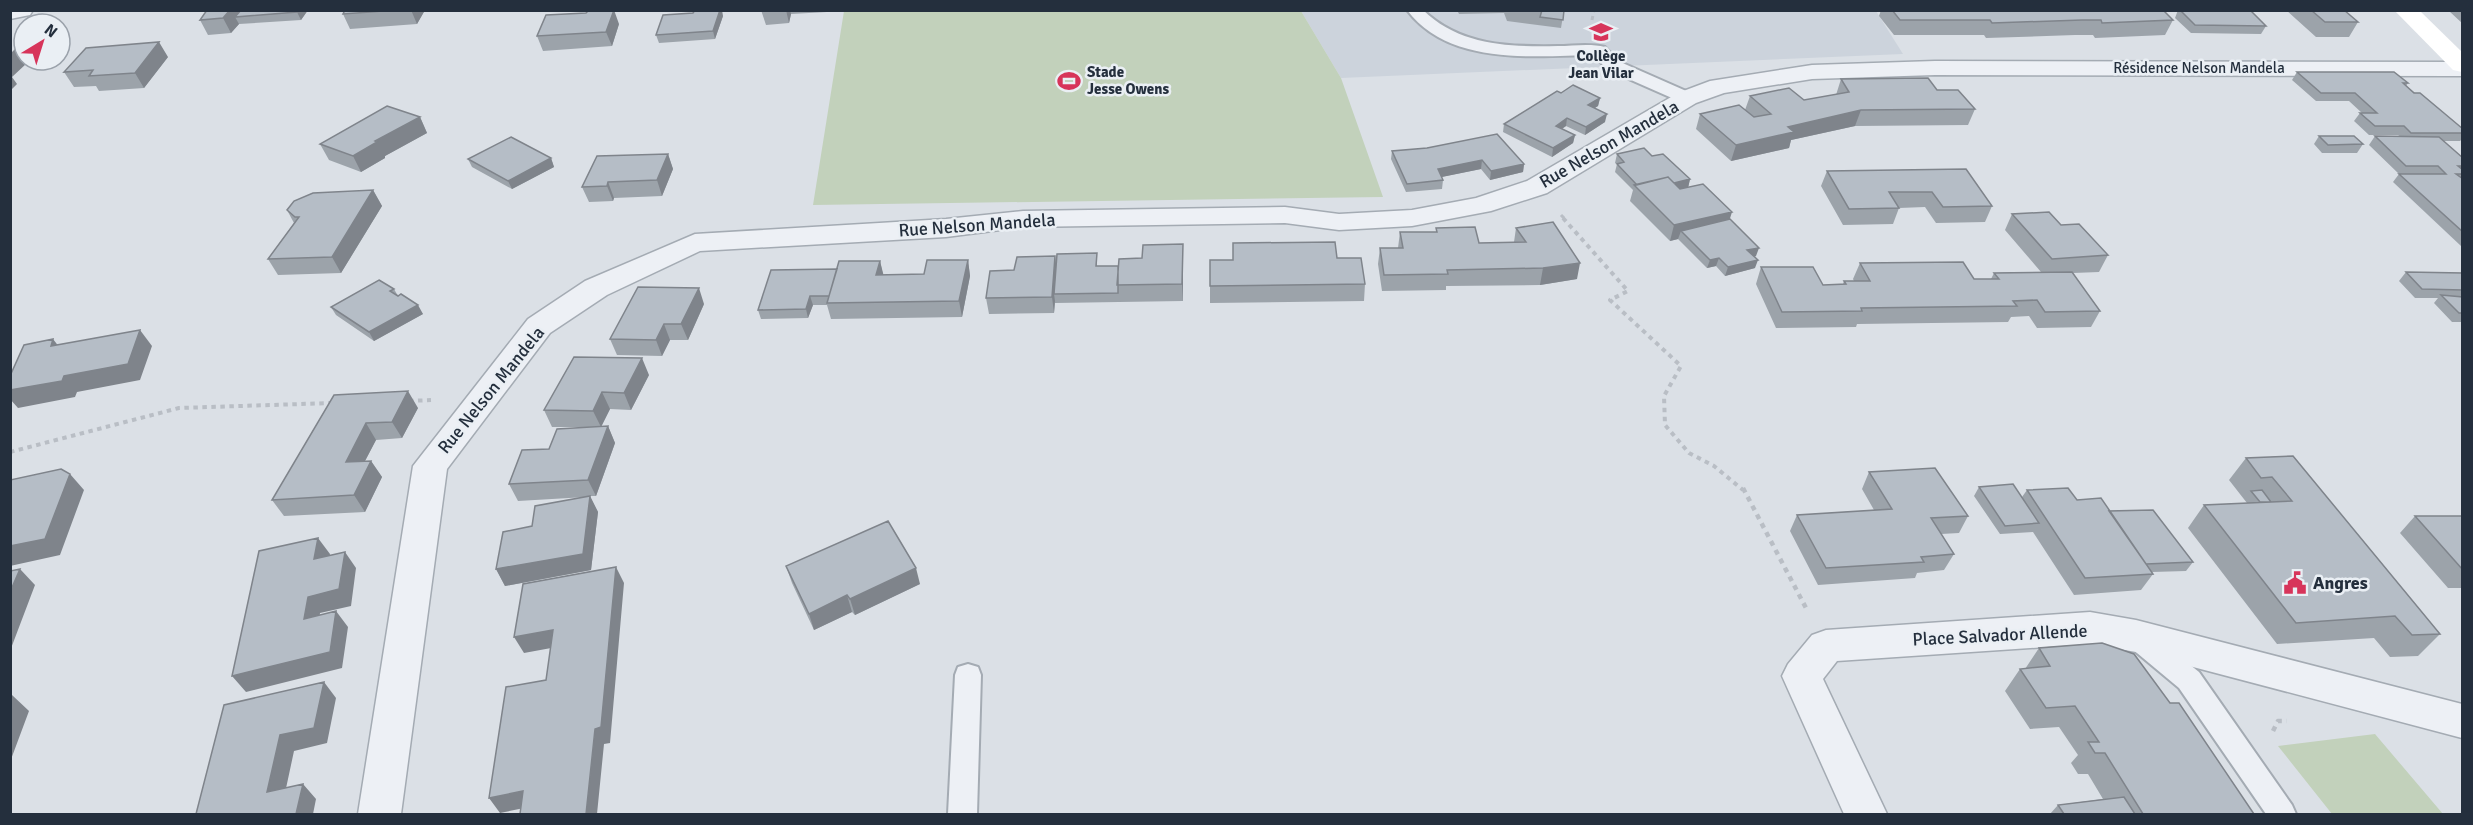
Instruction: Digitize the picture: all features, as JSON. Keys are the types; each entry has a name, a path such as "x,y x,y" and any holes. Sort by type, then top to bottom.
{"street":[{"path":"10,12 22,10"},
{"path":"2405,10 2463,67"},
{"name":"Résidence Nelson Mandela","path":"1935,68 2463,67"},
{"name":"Rue Nelson Mandela","path":"379,814 430,466 539,326 596,288 695,243 946,228 1023,219 1285,215 1339,222 1412,218 1481,205 1537,187 1687,98 1719,86 1812,72 1935,68"},
{"name":"Place Salvador Allende","path":"1826,646 2090,628 2136,636 2463,721"},
{"path":"1826,646 1802,676 1865,814"}],"lane":[{"path":"1414,10 1422,21 1444,34 1471,45 1493,49 1599,50 1612,65 1687,98"},
{"path":"2136,636 2189,680 2282,814"},
{"path":"962,814 968,675"}],"path":[{"path":"1537,187 1628,291 1610,300 1682,366 1664,396 1665,425 1689,453 1714,466 1742,486 1826,646"},
{"path":"401,401 483,398"},
{"path":"10,452 179,408 343,403"},
{"path":"2252,771 2278,721 2289,721"}],"shaded area":[{"name":"Collège Jean Vilar","path":"1301,11 1876,11 1903,54 1341,78"}],"green space":[{"path":"844,11 1301,11 1341,78 1383,197 813,205"},
{"path":"2375,734 2443,814 2332,814 2278,746"}],"building":[{"path":"207,10 230,10 223,18 200,20"},
{"path":"241,10 298,10 297,12 235,17"},
{"path":"345,10 398,10 343,14"},
{"path":"589,10 614,10 606,32 537,36 546,15 586,13"},
{"path":"695,10 720,10 713,31 656,35 663,15 693,13"},
{"path":"1542,10 1564,10 1563,20 1540,17"},
{"path":"1892,10 2163,10 2173,20 2102,23 2101,20 2082,20 1992,23 1990,20 1900,20"},
{"path":"2180,10 2250,10 2266,26 2195,25"},
{"path":"2311,10 2344,10 2358,22 2325,22"},
{"path":"159,42 135,73 89,76 93,70 72,71 72,63 86,48"},
{"path":"2297,72 2394,72 2408,83 2403,83 2414,93 2420,93 2463,129 2463,133 2411,133 2404,126 2375,126 2360,113 2377,113 2355,93 2321,93"},
{"path":"1928,78 1937,90 1958,90 1975,109 1861,110 1788,127 1794,132 1736,145 1700,114 1739,105 1754,117 1771,114 1750,96 1789,88 1804,100 1849,92 1841,79"},
{"path":"1573,85 1600,98 1588,105 1607,114 1586,127 1567,118 1556,126 1575,135 1553,148 1504,124 1557,91 1561,93"},
{"path":"387,106 420,117 375,141 377,142 353,156 320,144"},
{"path":"1497,134 1524,164 1491,171 1482,160 1438,169 1443,180 1407,184 1392,151 1427,148"},
{"path":"2319,136 2354,136 2363,144 2328,145"},
{"path":"2375,136 2439,137 2463,158 2463,166 2458,166 2463,170 2463,174 2456,174 2463,179 2463,232 2399,174 2446,174 2438,166 2406,166"},
{"path":"511,137 551,158 508,181 468,159"},
{"path":"1644,148 1652,156 1663,154 1690,179 1674,183 1668,177 1637,185 1617,164 1624,162 1617,154"},
{"path":"668,154 657,180 608,182 607,186 582,187 597,156"},
{"path":"1966,169 1992,206 1943,207 1932,192 1889,192 1899,208 1849,209 1827,171"},
{"path":"1668,177 1680,189 1703,184 1732,212 1674,225 1634,185"},
{"path":"373,190 332,257 268,259 299,217 295,217 287,210 294,201 313,193"},
{"path":"2049,212 2061,225 2079,224 2108,255 2052,259 2012,214"},
{"path":"1730,219 1759,248 1747,250 1758,260 1728,267 1719,258 1710,260 1681,231"},
{"path":"1553,222 1580,263 1543,268 1447,270 1448,274 1384,275 1380,248 1403,248 1400,232 1437,232 1436,228 1475,227 1479,243 1526,242 1516,228"},
{"path":"1335,242 1337,258 1361,258 1365,284 1210,286 1210,260 1233,260 1233,243"},
{"path":"1183,244 1182,284 1117,285 1119,259 1142,258 1143,245"},
{"path":"1097,253 1096,266 1118,266 1118,293 1054,294 1057,254"},
{"path":"1055,256 1052,297 986,298 990,271 1014,270 1017,257"},
{"path":"927,260 968,260 959,301 827,303 839,261 880,261 876,275 924,274"},
{"path":"1963,262 1974,279 1999,279 1994,273 2072,272 2100,311 2045,312 2037,300 2013,301 2017,306 1861,308 1862,311 1782,312 1761,267 1813,267 1823,285 1846,284 1844,281 1870,281 1860,263"},
{"path":"837,269 829,296 810,296 806,309 758,310 771,270"},
{"path":"2406,272 2463,273 2463,290 2422,289"},
{"path":"379,280 394,289 390,291 398,296 401,294 418,305 369,332 331,307"},
{"path":"638,287 699,288 681,324 664,324 656,340 610,339"},
{"path":"2441,295 2463,297 2463,313 2459,313"},
{"path":"140,330 128,364 64,376 62,381 10,390 10,376 24,345 53,339 51,346"},
{"path":"574,357 642,358 624,393 602,392 593,411 544,410"},
{"path":"408,391 392,422 366,423 346,462 371,461 354,495 272,500 334,395"},
{"path":"608,426 588,480 509,484 522,450 549,449 557,429"},
{"path":"2293,456 2440,634 2412,635 2395,616 2296,623 2204,505 2292,501 2272,477 2261,478 2246,458"},
{"path":"1935,468 1968,516 1931,518 1954,554 1921,557 1924,562 1826,568 1797,515 1892,509 1869,472"},
{"path":"61,469 70,474 45,539 10,546 10,480"},
{"path":"2013,484 2039,523 2005,526 1979,487"},
{"path":"2068,488 2077,500 2101,498 2153,574 2085,578 2027,490"},
{"path":"2262,490 2271,502 2260,502 2251,491"},
{"path":"590,496 583,554 496,569 503,532 532,526 535,506"},
{"path":"2153,510 2193,562 2146,564 2109,511"},
{"path":"2415,516 2463,516 2463,570"},
{"path":"888,521 916,568 850,599 847,595 809,614 786,566"},
{"path":"318,538 314,559 345,552 339,589 308,597 304,619 336,611 330,652 232,676 259,551"},
{"path":"616,567 601,727 595,729 586,814 520,814 523,791 489,798 506,687 546,680 553,630 514,637 523,584"},
{"path":"20,569 10,592 10,571"},
{"path":"2102,643 2134,654 2170,703 2179,703 2254,814 2143,814 2105,753 2095,753 2088,742 2099,742 2075,706 2046,708 2020,669 2050,666 2039,648"},
{"path":"324,682 314,728 280,735 267,792 303,784 296,814 196,814 224,705"},
{"path":"2124,797 2135,814 2064,814 2058,805"}],"place":[{"name":"Collège Jean Vilar","path":"1601,32"},
{"name":"Stade Jesse Owens","path":"1069,81"},
{"name":"Angres","path":"2295,583"}]}
